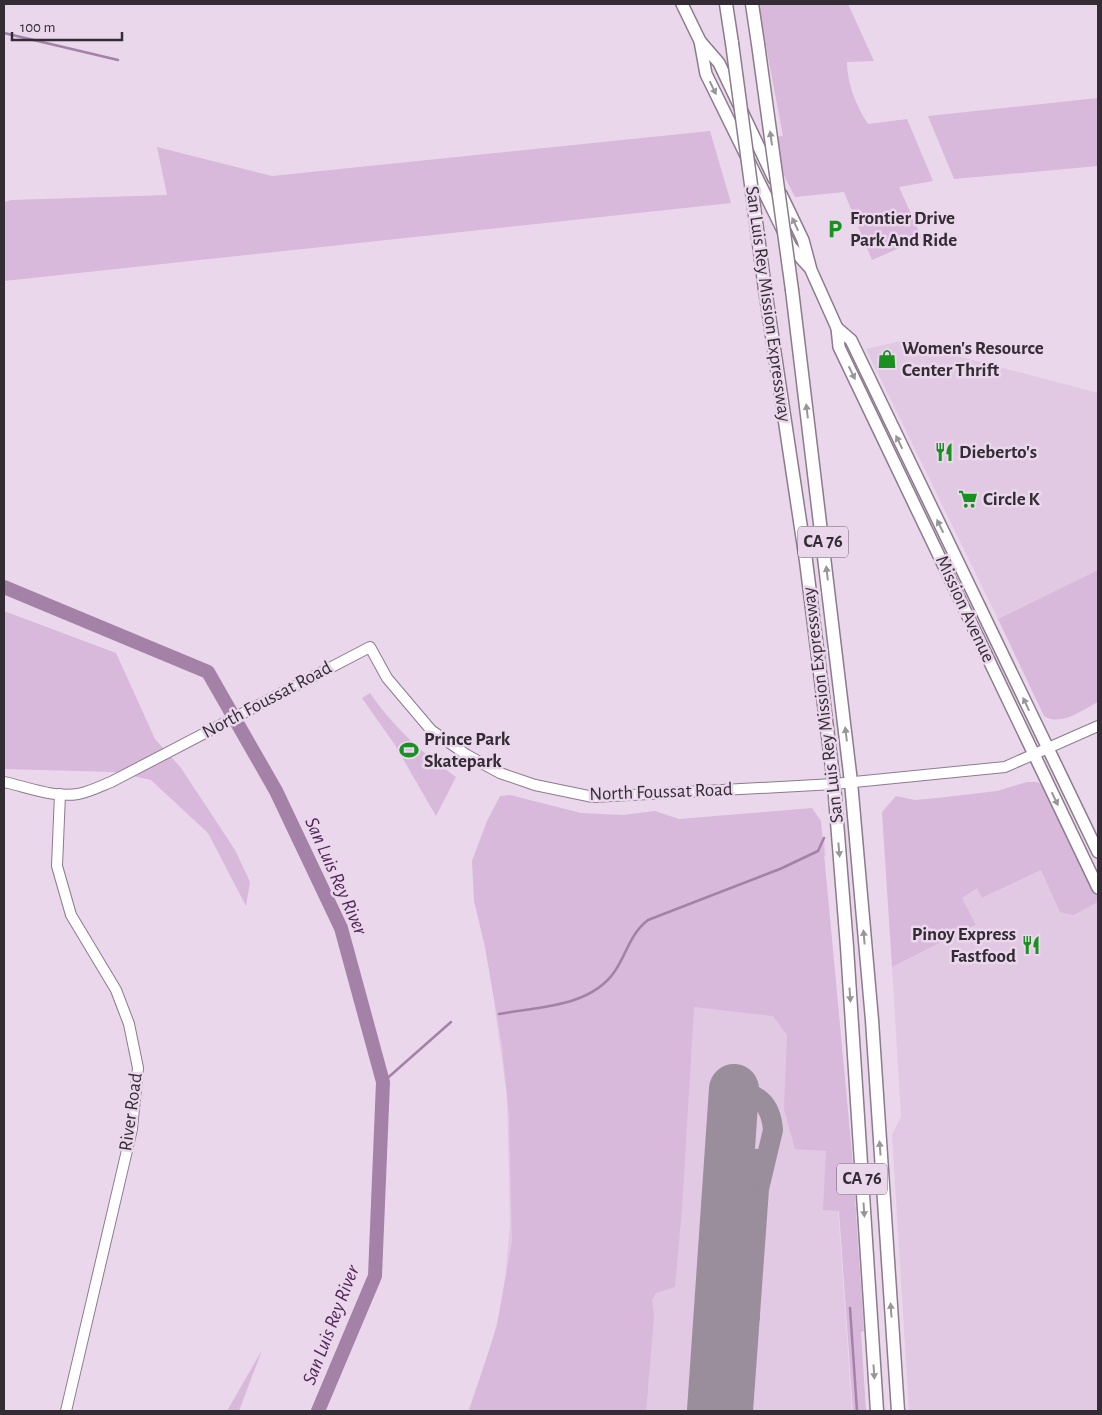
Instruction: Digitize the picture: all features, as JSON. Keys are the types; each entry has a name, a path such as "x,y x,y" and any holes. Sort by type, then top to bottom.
{"highway":[{"name":"San Luis Rey Mission Expressway","path":"726,4 765,289 806,561 834,784 847,947 877,1411"},
{"name":"San Luis Rey Mission Expressway","path":"752,4 792,290 851,782 872,1030 898,1411"}],"main road":[{"name":"Mission Avenue","path":"682,4 700,41 719,63 803,240 812,270 837,328 839,347 1098,888"},
{"name":"Mission Avenue","path":"700,41 706,74 750,164 791,247 812,270"},
{"name":"Mission Avenue","path":"837,328 851,340 1098,852"},
{"name":"North Foussat Road","path":"4,782 60,794 78,794 111,782 370,647 386,678 431,730 467,755 492,768 535,785 593,797 834,784 1005,767 1098,726"},
{"name":"River Road","path":"60,794 57,866 71,915 116,990 129,1024 138,1068 132,1129 66,1411"}],"shaded area":[{"path":"758,4 848,4 874,61 847,62 850,86 860,110 868,124 907,119 933,181 899,187 922,238 872,260 844,192 795,197 765,138 783,136"},
{"path":"1098,98 1098,166 954,179 928,116"},
{"path":"710,131 731,203 4,281 4,202 12,200 167,195 157,147 272,176"},
{"path":"901,341 1098,393 1098,570 998,619 866,349"},
{"path":"1098,570 1098,702 1064,719 1051,719 1044,716 998,619"},
{"path":"4,611 116,653 155,739 181,768 235,850 250,882 246,906 208,833 151,780 115,772 4,769"},
{"name":"Prince Park Skatepark","path":"370,693 388,717 409,739 431,759 456,777 436,816 395,745 362,698"},
{"path":"1027,782 1037,782 1044,786 1098,897 1098,902 1074,915 1060,912 1041,870 982,898 977,888 962,898 976,925 892,967 882,812 896,796 915,800 937,798 997,791"},
{"path":"510,795 581,813 623,815 655,811 679,819 812,808 821,821 852,1154 864,1331 861,1332 866,1411 853,1411 839,1211 823,1210 826,1151 795,1149 784,1109 787,1035 773,1016 694,1007 682,1209 675,1287 656,1293 652,1300 654,1315 646,1411 469,1411 497,1326 512,1241 509,1115 502,1046 485,947 474,901 472,861 487,821 500,796"},
{"path":"812,836 824,837 826,855 814,864 852,1411 468,1411 489,1352 498,1318 505,1279 510,1225 507,1097 495,1009"},
{"path":"1041,870 1074,915 1098,902 1098,1411 909,1411 892,1135 901,1117 892,967 976,926 962,898 977,888 983,898"},
{"path":"262,1350 239,1411 227,1411"}],"waterway":[{"path":"4,33 118,60"},
{"name":"San Luis Rey River","path":"4,587 208,672 276,791 341,928 383,1082 375,1276 318,1411"},
{"path":"499,1014 547,1007 578,999 592,992 605,983 615,971 637,931 648,920 780,869 818,851 824,838"},
{"path":"383,1082 451,1022"},
{"path":"850,1308 857,1411"}],"taxiway":[{"path":"734,1089 757,1097 762,1102 770,1113 773,1130 759,1189 743,1411"},
{"path":"730,1157 757,1159 760,1164 760,1177"},
{"path":"719,1311 722,1321 729,1327 744,1326 750,1318"}],"runway":[{"path":"712,1411 734,1089"}],"place":[{"name":"Frontier Drive Park And Ride","path":"835,229"},
{"name":"Women's Resource Center Thrift","path":"887,359"},
{"name":"Dieberto's","path":"944,452"},
{"name":"Circle K","path":"968,499"},
{"name":"Prince Park Skatepark","path":"409,750"},
{"name":"Pinoy Express Fastfood","path":"1031,945"}]}
